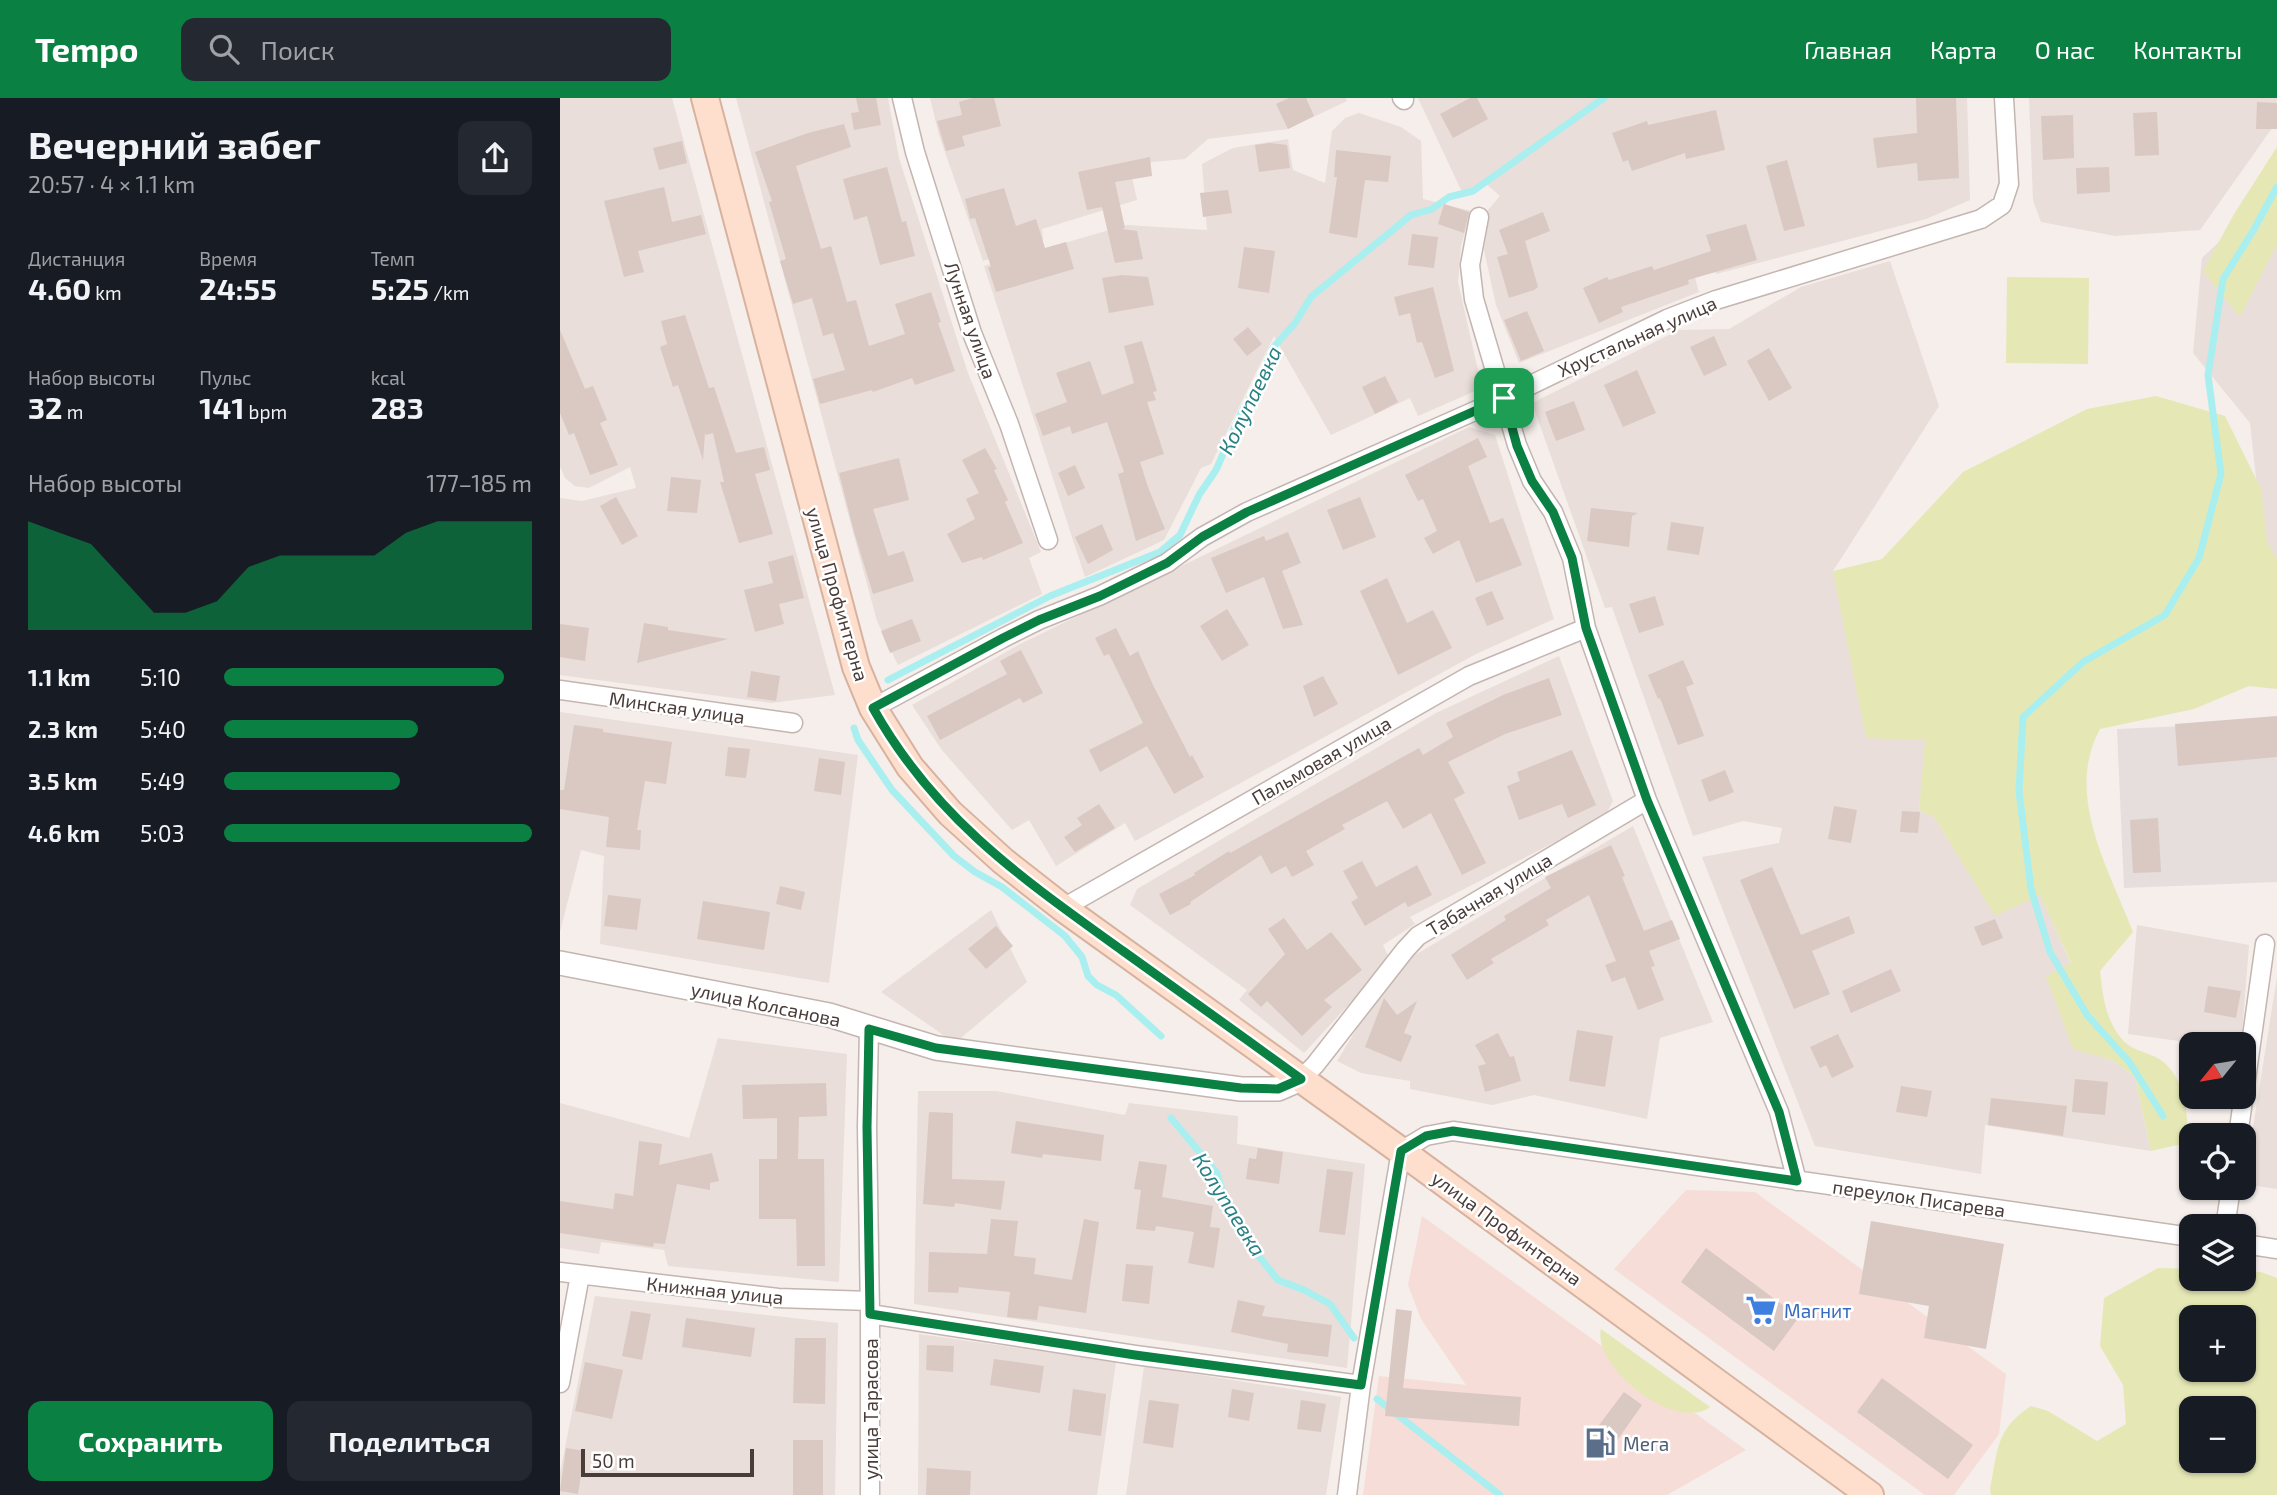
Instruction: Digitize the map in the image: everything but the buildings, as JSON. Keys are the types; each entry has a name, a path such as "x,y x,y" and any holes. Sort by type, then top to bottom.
{"main road":[{"name":"улица Профинтерна","path":"705,98 845,632 873,708 910,767 975,837 1063,908 1401,1151 1870,1495"}],"street":[{"name":"Лунная улица","path":"902,98 915,152 972,333 1009,424 1048,540"},
{"name":"Хрустальная улица","path":"873,708 1027,626 1100,596 1167,563 1202,537 1247,512 1504,398 1667,319 1981,219 2002,205 2009,184 2004,98"},
{"path":"1479,217 1470,265 1474,299 1517,446 1532,481 1553,512 1572,558 1586,628 1647,800 1779,1112 1797,1181"},
{"name":"Пальмовая улица","path":"1063,908 1469,676 1586,628"},
{"name":"Минская улица","path":"560,690 793,723"},
{"name":"Табачная улица","path":"1301,1079 1418,936 1647,800"},
{"path":"2240,1123 2265,944"},
{"name":"улица Колсанова","path":"560,964 771,1002 829,1015 936,1048 1241,1088 1278,1089 1301,1079"},
{"name":"улица Тарасова","path":"869,1029 867,1127 870,1495"},
{"name":"переулок Писарева","path":"1401,1151 1426,1136 1453,1131 2179,1235"},
{"path":"1347,1495 1361,1385 1401,1151"},
{"path":"2256,1246 2277,1249"},
{"name":"Книжная улица","path":"560,1272 870,1307 1135,1355 1361,1385"},
{"path":"560,1382 580,1275"}],"shaded area":[{"path":"560,98 672,98 835,695 771,703 560,675 560,498 582,501 636,488 630,467 589,488 575,486 565,478 560,467"},
{"path":"736,98 888,98 899,158 968,373 1041,552 1029,558 1042,594 898,665 877,621"},
{"path":"930,98 1346,98 1347,101 1288,129 1208,139 1185,159 1129,164 1137,200 1042,229 1043,241 983,261 939,135"},
{"path":"1418,98 1967,98 1970,200 1926,219 1716,274 1714,264 1693,271 1699,292 1519,363 1496,305 1484,250 1488,210 1500,196 1484,182 1462,192"},
{"path":"2029,98 2277,98 2277,121 2200,230 2115,236 2041,222 2033,200"},
{"path":"1359,113 1401,127 1421,141 1423,199 1471,211 1461,246 1458,282 1482,388 1418,416 1410,398 1331,435 1274,336 1211,464 1201,468 1164,540 1085,577 984,266 1127,225 1207,230 1202,164 1233,148 1288,139 1293,170 1325,183 1332,131 1345,118"},
{"path":"2277,187 2277,668 2250,423 2193,353 2202,258"},
{"path":"1890,261 1939,406 1833,571 1926,740 1919,810 1935,818 1995,915 2040,894 2071,964 2073,1048 2112,1060 2135,1077 2151,1151 1985,1125 1981,1174 1815,1146 1702,857 1779,843 1782,828 1743,821 1693,836 1612,607 1605,608 1532,403 1679,330 1729,329 1801,287"},
{"path":"1469,427 1495,435 1554,619 1476,654 1135,841 1125,823 1056,866 1029,820 1012,830 941,749 912,705 1020,644"},
{"path":"1559,656 1613,801 1605,816 1410,917 1415,924 1383,945 1390,960 1304,1053 1239,1000 1247,990 1130,905 1137,889 1436,713"},
{"path":"560,712 858,755 829,983 600,944 604,856 581,850 560,932"},
{"path":"2277,722 2277,882 2124,888 2117,729"},
{"path":"1633,826 1713,1022 1660,1038 1647,1119 1534,1095 1492,1105 1410,1089 1410,1081 1361,1073 1337,1061 1370,1007 1410,958"},
{"path":"991,910 1027,982 955,1043 881,992"},
{"path":"2137,925 2249,945 2242,1032 2179,1032 2179,1041 2128,1034"},
{"path":"2277,977 2277,1189 2256,1186 2256,1123 2254,1123"},
{"path":"718,1038 847,1054 839,1282 668,1266 664,1250 601,1242 599,1254 560,1248 560,1103 689,1138"},
{"path":"918,1091 996,1091 1125,1115 1129,1103 1238,1116 1237,1144 1365,1164 1347,1368 914,1304"},
{"path":"1686,1190 1755,1192 2006,1374 1999,1434 1954,1495 1925,1495 1614,1269"},
{"path":"1422,1216 1746,1450 1667,1495 1363,1495 1379,1376 1466,1385 1421,1319 1408,1285"},
{"path":"595,1296 838,1323 835,1495 560,1495 560,1473"},
{"path":"919,1334 1116,1362 1097,1495 918,1495"},
{"path":"1144,1366 1341,1397 1326,1495 1126,1495"}],"green space":[{"path":"2277,147 2277,244 2240,317 2203,271 2234,214"},
{"path":"2007,277 2089,278 2088,364 2006,363"},
{"path":"2156,396 2225,416 2261,489 2267,542 2277,559 2277,689 2249,686 2194,709 2100,729 2090,754 2088,806 2094,832 2133,932 2100,971 2106,1006 2111,1023 2125,1042 2159,1059 2175,1075 2179,1083 2179,1110 2186,1110 2187,1123 2179,1123 2179,1145 2151,1151 2135,1077 2112,1060 2073,1049 2046,976 2071,963 2040,895 1995,916 1935,818 1919,810 1925,740 1866,738 1833,571 1882,559 1963,472 2087,409"},
{"path":"2158,1268 2179,1269 2179,1291 2256,1291 2256,1272 2277,1278 2277,1495 1991,1495 1997,1452 2004,1433 2019,1415 2031,1406 2048,1411 2097,1441 2126,1424 2123,1385 2100,1346 2104,1298"},
{"path":"1601,1329 1710,1407 1695,1413 1677,1411 1658,1404 1639,1392 1609,1361 1602,1344"}],"waterway":[{"name":"Колупаевка","path":"888,680 1050,596 1160,552 1180,535 1199,495 1216,470 1241,413 1262,377 1272,349 1295,323 1311,297 1411,215 1432,209 1449,197 1473,191 1604,98"},
{"path":"2163,1116 2130,1063 2087,1015 2050,952 2031,889 2019,791 2023,717 2083,662 2165,615 2199,558 2221,474 2208,375 2223,279 2277,187"},
{"name":"Колупаевка","path":"854,728 858,740 892,790 954,856 1002,887 1065,936 1082,957 1088,976 1097,985 1116,995 1161,1036"},
{"name":"Колупаевка","path":"1171,1118 1217,1173 1225,1201 1253,1249 1278,1280 1330,1304 1354,1338"},
{"name":"Колупаевка","path":"1377,1399 1500,1495"}],"place":[{"name":"Магнит","path":"1761,1310"},
{"name":"Мега","path":"1600,1443"}],"route":[{"path":"1504,398 1517,446 1532,481 1553,512 1572,558 1586,628 1647,800 1779,1112 1797,1181 1453,1131 1426,1136 1401,1151 1361,1385 1135,1355 870,1314 867,1127 869,1029 936,1048 1241,1088 1278,1089 1301,1079 1063,908 975,837 910,767 873,708 1039,620 1100,596 1167,563 1202,537 1247,512 1504,398"}]}
